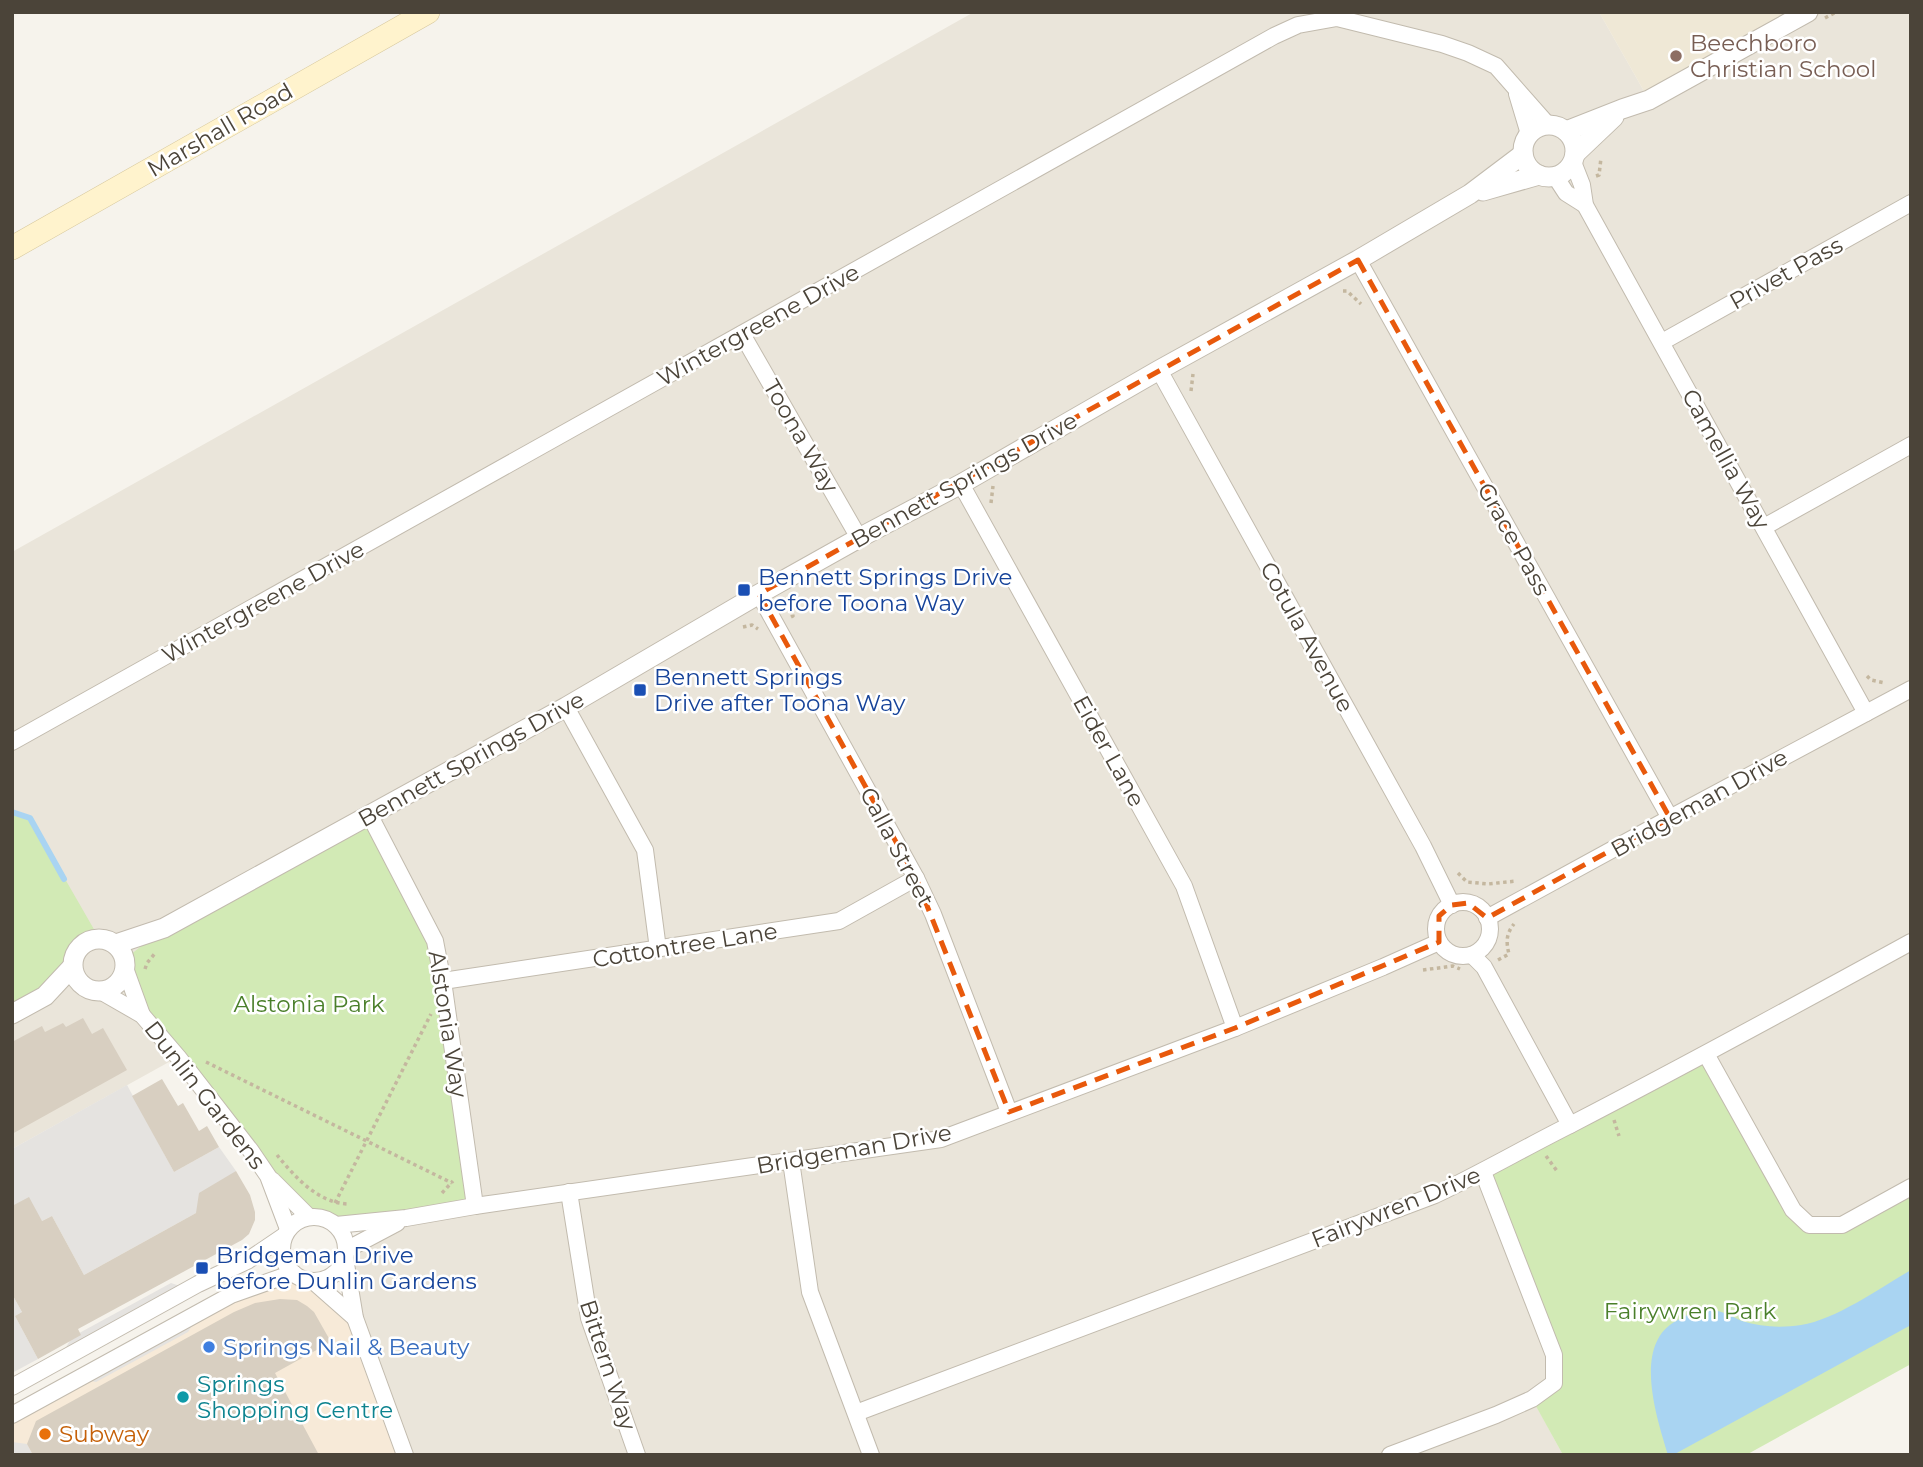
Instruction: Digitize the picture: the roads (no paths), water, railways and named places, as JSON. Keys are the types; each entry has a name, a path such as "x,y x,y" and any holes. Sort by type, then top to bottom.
{"main road":[{"name":"Marshall Road","path":"12,248 428,12"}],"street":[{"path":"1622,109 1574,158 1563,174 1547,176 1531,170 1526,163 1523,154 1525,140 1541,126 1557,128 1649,100 1808,12"},
{"name":"Wintergreene Drive","path":"12,743 1298,25 1336,18 1468,52 1496,66 1557,128"},
{"name":"Wintergreene Drive","path":"1516,89 1530,134"},
{"path":"1557,128 1572,138 1575,146 1574,158"},
{"name":"Bennett Springs Drive","path":"127,961 162,937 370,816 566,707 759,594 961,484 1158,370 1358,260 1470,194 1523,154"},
{"name":"Camellia Way","path":"1574,158 1585,205 1866,713"},
{"name":"Camellia Way","path":"1547,176 1585,205"},
{"name":"Bennett Springs Drive","path":"1470,194 1547,176"},
{"name":"Privet Pass","path":"1662,342 1911,203"},
{"name":"Grace Pass","path":"1358,260 1670,818"},
{"name":"Toona Way","path":"743,334 859,538"},
{"name":"Cotula Avenue","path":"1158,370 1423,846 1452,905"},
{"path":"1763,527 1911,445"},
{"name":"Eider Lane","path":"961,484 1184,886 1235,1028"},
{"name":"Calla Street","path":"759,594 916,878 938,927 1009,1112"},
{"name":"Bridgeman Drive","path":"1488,918 1911,689"},
{"path":"566,707 645,850 658,949"},
{"name":"Alstonia Way","path":"370,816 435,941 444,984 475,1206"},
{"name":"Cottontree Lane","path":"444,984 839,921 916,878"},
{"path":"1468,903 1483,911 1488,918 1488,940 1472,955 1453,954 1445,950 1439,942 1436,934 1439,916 1452,905 1468,903"},
{"path":"12,1014 45,996 72,967 77,950 91,940 99,938 127,961 118,984 45,996"},
{"name":"Bridgeman Drive","path":"336,1225 406,1218 941,1139 1235,1028 1439,942"},
{"name":"Fairywren Drive","path":"856,1413 1435,1195 1706,1054 1911,942"},
{"path":"1472,955 1484,967 1570,1125"},
{"name":"Dunlin Gardens","path":"127,961 142,1015"},
{"path":"72,967 78,983 94,990"},
{"name":"Dunlin Gardens","path":"94,990 142,1015 178,1057 268,1176 309,1217"},
{"path":"1706,1054 1793,1210 1809,1225 1842,1225 1911,1187"},
{"path":"791,1161 810,1292 871,1455"},
{"path":"1390,1455 1496,1415 1532,1399 1554,1383 1553,1355 1483,1172"},
{"name":"Dunlin Gardens","path":"268,1176 286,1233"},
{"name":"Bittern Way","path":"569,1192 589,1318 637,1455"},
{"name":"Bridgeman Drive","path":"346,1254 406,1218"},
{"path":"12,1387 198,1283 247,1261 286,1233 300,1219 327,1219 342,1233 355,1318 405,1455"},
{"path":"286,1233 282,1256 286,1266 303,1279 313,1281 334,1274 346,1254"},
{"path":"12,1415 231,1295 293,1273"},
{"path":"313,1281 355,1318"}],"water":[{"path":"1911,1270 1911,1325 1673,1455 1668,1455 1654,1403 1651,1364 1655,1347 1663,1332 1676,1321 1693,1313 1712,1310 1756,1325 1801,1325 1843,1310"}],"waterway":[{"path":"12,812 30,818 64,879"}],"place":[{"name":"Beechboro Christian School","path":"1676,56"},
{"name":"Bennett Springs Drive before Toona Way","path":"744,590"},
{"name":"Bennett Springs Drive after Toona Way","path":"640,690"},
{"name":"Bridgeman Drive before Dunlin Gardens","path":"202,1268"},
{"name":"Springs Nail & Beauty","path":"209,1347"},
{"name":"Springs Shopping Centre","path":"183,1397"},
{"name":"Subway","path":"45,1434"}],"park label":[{"name":"Alstonia Park","path":"309,1004"},
{"name":"Fairywren Park","path":"1690,1311"}]}
